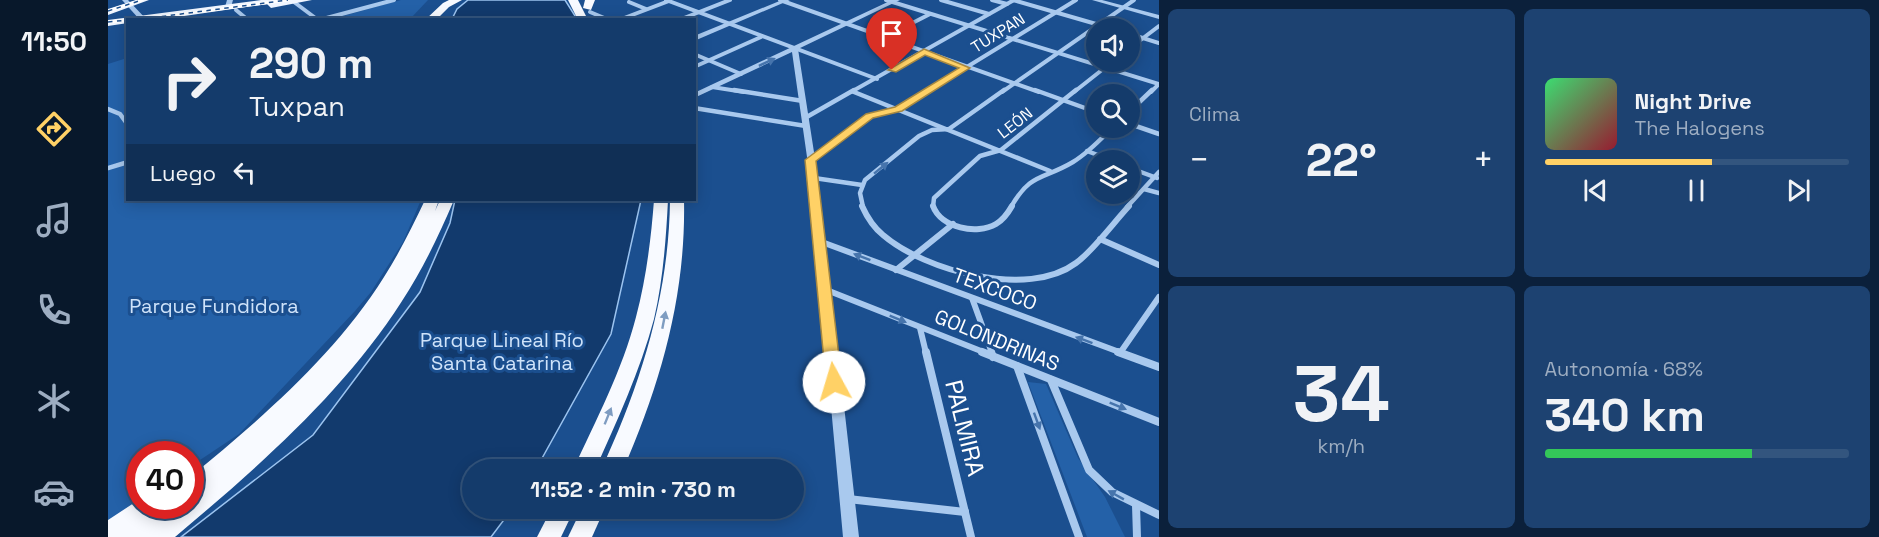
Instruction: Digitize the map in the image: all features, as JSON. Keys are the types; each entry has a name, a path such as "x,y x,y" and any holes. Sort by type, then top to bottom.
{"highway":[{"path":"425,18 447,0"},
{"path":"432,18 440,10 457,0"},
{"path":"443,18 457,0"},
{"path":"573,0 588,10"},
{"path":"204,479 304,386 362,320 402,261 432,201"},
{"path":"157,537 267,442 347,358 406,280 427,244 447,201"},
{"path":"651,367 647,356 661,201"},
{"path":"617,459 661,334 676,261 677,201"},
{"path":"589,459 632,357 643,327 652,288 677,244"},
{"path":"204,473 224,462"},
{"path":"108,534 130,519"},
{"path":"134,537 157,519"},
{"path":"549,537 558,519"},
{"path":"580,537 589,519"}],"main road":[{"path":"108,9 128,1 145,0"},
{"path":"147,18 280,0"},
{"path":"174,18 231,6 308,0"},
{"path":"108,25 126,22"}],"street":[{"path":"326,18 394,0"},
{"path":"624,18 669,0 761,37 877,79"},
{"path":"684,18 730,0"},
{"path":"696,38 784,0 921,48 924,52 966,68 1086,108"},
{"path":"940,0 989,14"},
{"path":"992,0 1007,4"},
{"path":"696,108 806,122 1013,0 1086,21"},
{"name":"TUXPAN","path":"810,160 869,116 898,109 1076,0"},
{"path":"1095,0 1159,17"},
{"path":"1108,18 1134,0"},
{"path":"128,1 139,18"},
{"path":"696,95 892,1 1086,62"},
{"path":"294,2 315,18"},
{"path":"629,2 647,9"},
{"path":"231,6 246,18"},
{"path":"588,10 605,18"},
{"path":"887,36 931,14"},
{"path":"1140,40 1159,26"},
{"path":"1086,33 949,129 932,130 919,136 862,185 860,200 863,210 874,229 892,243 915,255 982,277 1029,278 1052,274 1077,263 1158,176"},
{"path":"696,66 761,37"},
{"path":"1140,37 1159,43"},
{"path":"795,49 814,178 851,537"},
{"path":"696,55 741,74"},
{"name":"LEÓN","path":"952,225 933,209 934,198 980,156 1001,150 1065,101 1098,72"},
{"path":"1120,72 1159,84 1140,102"},
{"path":"712,87 803,101"},
{"path":"854,92 1050,171"},
{"path":"108,109 120,114 126,122"},
{"path":"1140,127 1159,134"},
{"path":"1088,150 1101,138"},
{"path":"896,270 952,225 972,229 992,227 1005,217 1028,184 1050,171 1071,164 1086,152"},
{"path":"108,168 126,163"},
{"path":"1140,171 1158,176"},
{"path":"814,178 862,185"},
{"path":"1144,189 1159,193"},
{"path":"1100,239 1159,265"},
{"name":"TEXCOCO","path":"819,241 1159,368"},
{"name":"GOLONDRINAS","path":"824,289 1159,422"},
{"path":"1120,353 1159,297"},
{"path":"972,298 993,357"},
{"name":"PALMIRA","path":"920,328 971,537"},
{"path":"1017,366 1079,537"},
{"path":"1051,380 1089,470 1106,489 1159,514"},
{"path":"847,499 965,512"},
{"path":"1136,505 1137,537"}],"green space":[{"path":"401,0 428,0 411,18 336,18"},
{"name":"Parque Fundidora","path":"126,58 126,201 421,201 403,242 371,292 239,434 204,457 204,441 126,441 126,509 108,521 108,64"},
{"path":"1028,382 1046,384 1078,458 1105,497 1125,537 1087,537"}],"shaded area":[{"path":"468,0 565,0 576,18 452,18 457,9"},
{"name":"Parque Lineal Río Santa Catarina","path":"455,201 641,201 611,334 542,459 462,459 462,519 504,519 491,537 181,537 313,435 420,292 450,223"}],"railway":[{"path":"108,11 142,0"},
{"path":"150,18 288,0"},
{"path":"108,22 126,20"}],"route":[{"path":"834,382 814,178 810,160 869,116 898,109 966,68 924,52 892,70"}]}
